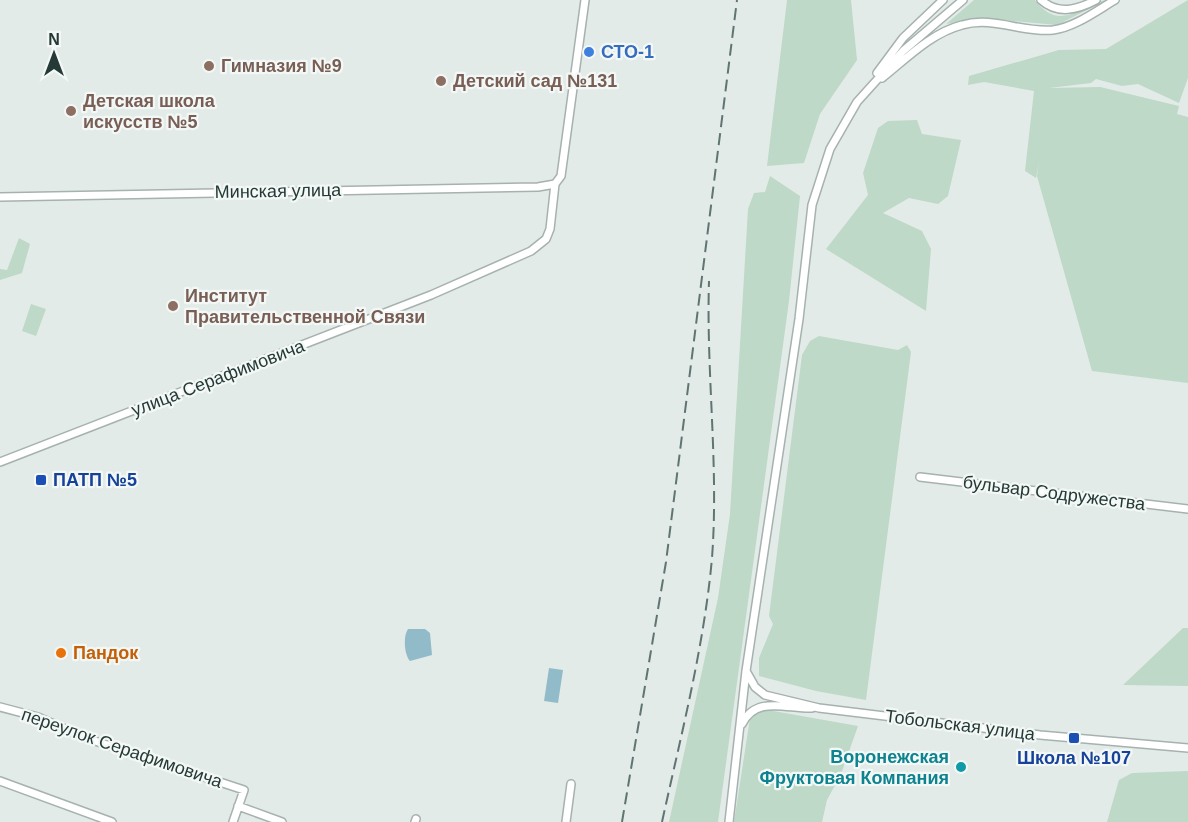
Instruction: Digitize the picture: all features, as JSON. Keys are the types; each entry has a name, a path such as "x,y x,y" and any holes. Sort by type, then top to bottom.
{"street":[{"name":"улица Серафимовича","path":"0,462 431,295 531,251 546,239 550,229 555,184 561,176 585,0"},
{"path":"729,822 746,671 799,319 812,205 831,149 844,121 903,38 943,0"},
{"path":"864,92 903,51 963,0"},
{"path":"1041,0 1054,9 1064,11 1096,0"},
{"path":"864,92 925,44 958,26 983,21 1053,30 1074,23 1115,0"},
{"name":"Минская улица","path":"0,197 538,187 555,184"},
{"name":"бульвар Содружества","path":"920,477 1188,508"},
{"name":"Тобольская улица","path":"746,671 755,687 765,695 819,708 1040,735 1188,748"},
{"path":"740,729 748,714 764,706 819,708"},
{"name":"переулок Серафимовича","path":"0,707 38,717 86,738 244,790 238,806"},
{"path":"0,781 112,822"},
{"path":"566,822 571,784"},
{"path":"233,822 238,806 282,822"}],"green space":[{"path":"787,0 851,0 857,60 820,114 804,163 767,166"},
{"path":"974,0 1035,0 1045,10 1054,15 1063,16 1107,0 1057,25 980,18 946,24"},
{"path":"1188,0 1188,78 1179,103 1138,84 1122,86 1096,79 1091,83 1049,88 1100,87 1179,106 1177,114 1188,117 1188,383 1092,371 1037,176 1039,163 1036,178 1025,171 1034,91 984,82 968,85 969,76 1059,50 1106,49"},
{"path":"917,120 922,134 961,140 948,196 938,204 909,198 883,213 922,231 931,249 926,311 826,249 868,195 863,173 878,128 888,121"},
{"path":"770,176 800,196 789,301 718,822 669,822 718,598 730,514 748,209 754,193 765,192"},
{"path":"19,238 30,244 22,273 0,280 0,269 7,270"},
{"path":"31,304 46,309 36,336 22,331"},
{"path":"819,336 898,350 907,345 911,352 866,700 816,691 759,676 759,658 773,624 769,616 802,355 810,341"},
{"path":"1183,628 1188,628 1188,686 1123,685"},
{"path":"762,709 858,726 841,774 827,800 822,822 734,822 750,718"},
{"path":"1188,771 1188,822 1107,822 1119,780 1132,773"}],"water":[{"path":"408,629 425,629 430,633 432,655 410,661 405,645"},
{"path":"549,668 563,670 558,703 544,701"}],"railway":[{"path":"622,822 666,562 737,0"},
{"path":"662,822 698,658 712,558 714,489 709,281"}],"place":[{"name":"СТО-1","path":"589,52"},
{"name":"Гимназия №9","path":"209,66"},
{"name":"Детский сад №131","path":"441,81"},
{"name":"Детская школа искусств №5","path":"71,111"},
{"name":"Институт Правительственной Связи","path":"173,306"},
{"name":"ПАТП №5","path":"41,480"},
{"name":"Пандок","path":"61,653"},
{"name":"Школа №107","path":"1074,738"},
{"name":"Воронежская Фруктовая Компания","path":"961,767"}]}
